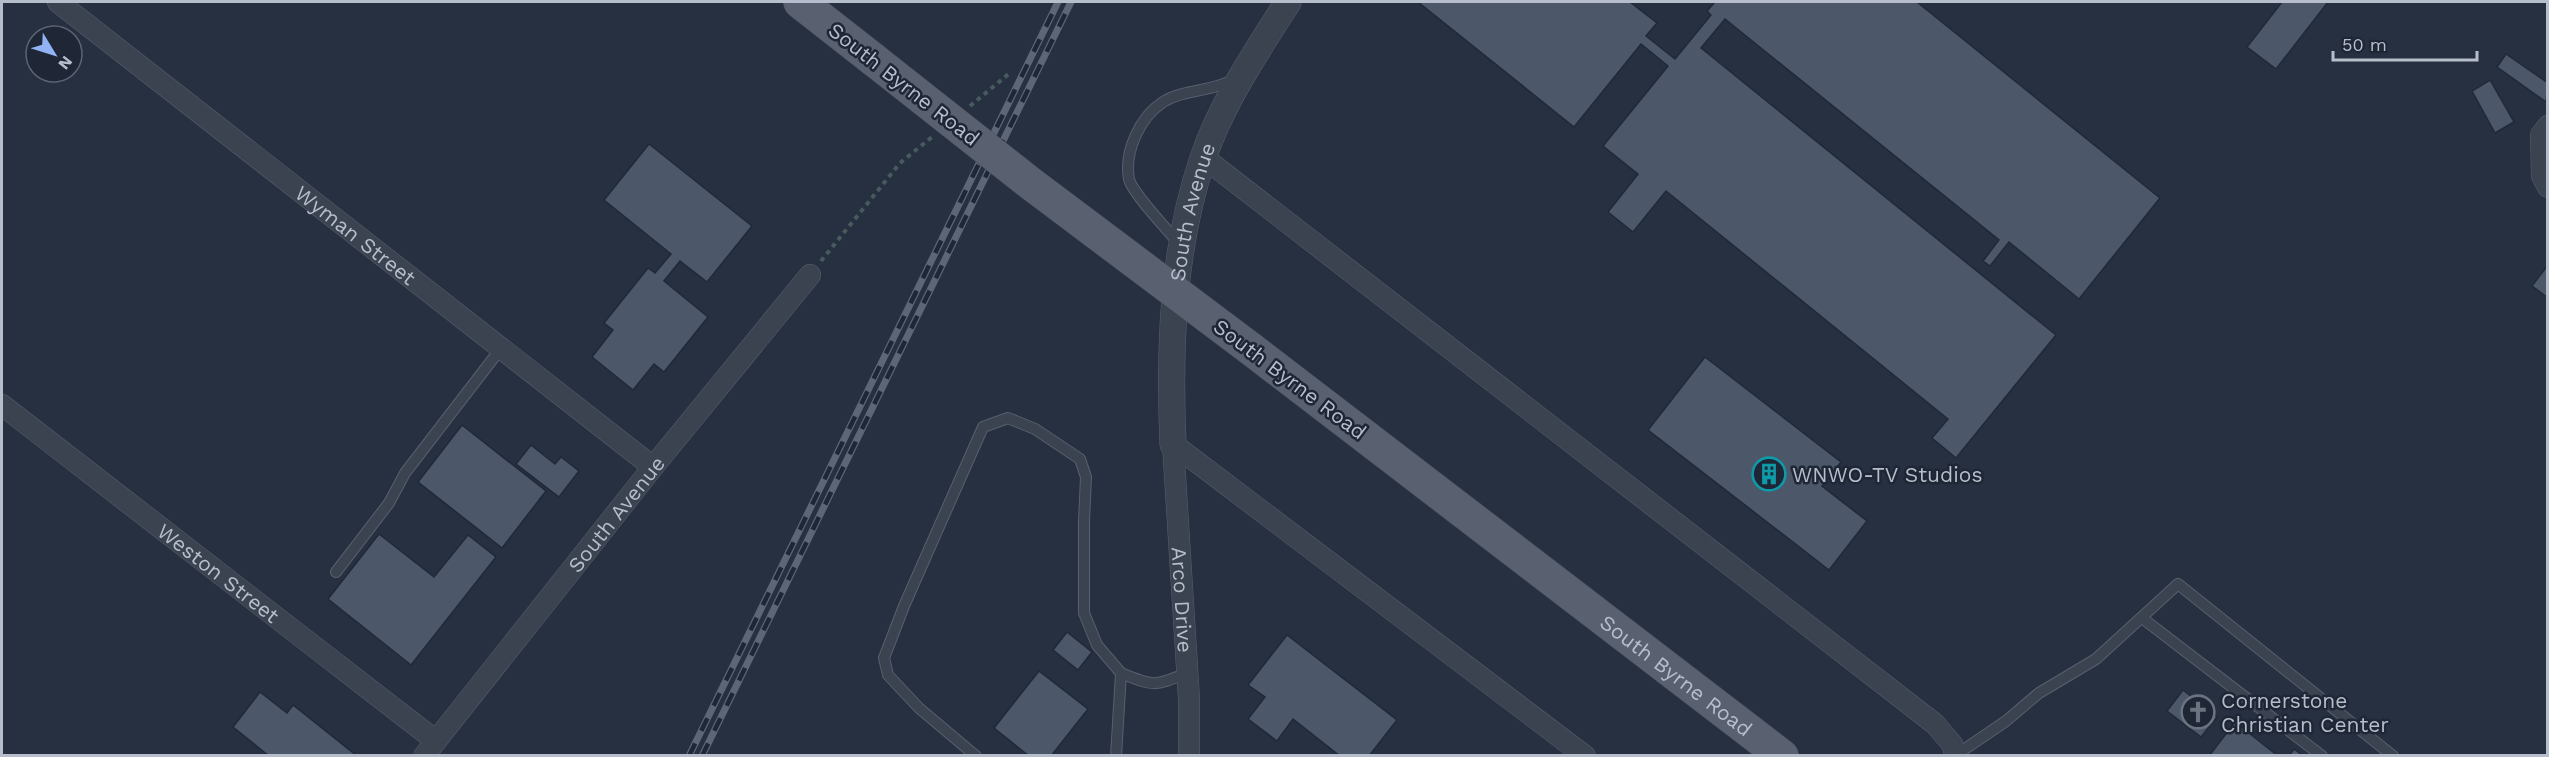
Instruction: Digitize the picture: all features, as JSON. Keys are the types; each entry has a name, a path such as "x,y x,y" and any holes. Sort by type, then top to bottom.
{"main road":[{"name":"South Byrne Road","path":"800,2 1030,183 1251,349 1782,756"}],"street":[{"name":"Wyman Street","path":"58,2 653,467"},
{"name":"South Avenue","path":"1173,444 1172,333 1187,219 1203,158 1228,100 1288,2"},
{"path":"2547,126 2541,135 2542,176 2547,187"},
{"path":"1203,158 1935,724 1952,744 1956,755"},
{"name":"South Avenue","path":"430,748 653,467 810,275"},
{"name":"Weston Street","path":"2,405 430,748"},
{"path":"1173,444 1582,755"},
{"name":"Arco Drive","path":"1173,444 1187,673 1189,756"}],"lane":[{"path":"1182,247 1129,179 1135,135 1144,120 1162,102 1225,84 1244,74"},
{"path":"336,572 389,503 405,473 502,347"},
{"path":"976,756 919,708 888,675 884,658 904,606 983,427 1008,418 1035,429 1080,459 1086,477 1083,521 1084,613 1097,645 1122,673 1145,684 1158,685 1187,673"},
{"path":"1956,755 2006,721 2039,693 2096,659 2178,584 2393,756"},
{"path":"2142,618 2322,756"},
{"path":"1116,756 1122,673"}],"path":[{"path":"965,110 1011,72"},
{"path":"810,275 900,163 937,133"}],"building":[{"path":"1418,2 1630,2 1657,23 1646,36 1675,59 1711,15 1707,11 1715,2 1917,2 2160,198 2079,299 2009,242 1990,266 1983,261 1999,240 1725,19 1701,48 2056,335 1956,458 1932,438 1948,419 1666,191 1633,232 1608,212 1638,174 1603,146 1668,66 1641,44 1574,127"},
{"path":"2282,2 2328,2 2276,69 2247,47"},
{"path":"2506,54 2548,83 2546,102 2497,67"},
{"path":"2490,80 2514,122 2495,133 2472,91"},
{"path":"649,144 752,226 707,282 680,261 664,281 708,317 664,372 654,364 633,390 592,357 613,330 604,323 648,268 655,273 671,254 604,200"},
{"path":"2548,265 2548,298 2532,286"},
{"name":"WNWO-TV Studios","path":"1705,357 1841,462 1822,486 1867,521 1829,570 1648,430"},
{"path":"462,425 546,491 502,548 418,482"},
{"path":"531,445 555,464 561,457 579,471 559,497 516,464"},
{"path":"379,534 434,577 468,535 496,557 411,665 328,599"},
{"path":"1067,632 1092,652 1078,670 1053,650"},
{"path":"1287,635 1397,720 1369,756 1340,756 1293,719 1277,741 1248,719 1265,697 1248,685"},
{"path":"1039,671 1088,709 1051,756 1029,756 994,728"},
{"path":"2183,690 2217,717 2201,737 2167,711"},
{"path":"260,692 287,713 293,705 357,756 269,756 233,727"},
{"path":"2235,722 2278,756 2209,756"},
{"path":"2294,749 2303,756 2289,756"}],"railway":[{"path":"689,756 1058,2"},
{"path":"702,756 1071,2"}],"place":[{"name":"WNWO-TV Studios","path":"1769,474"},
{"name":"Cornerstone Christian Center","path":"2198,712"}]}
